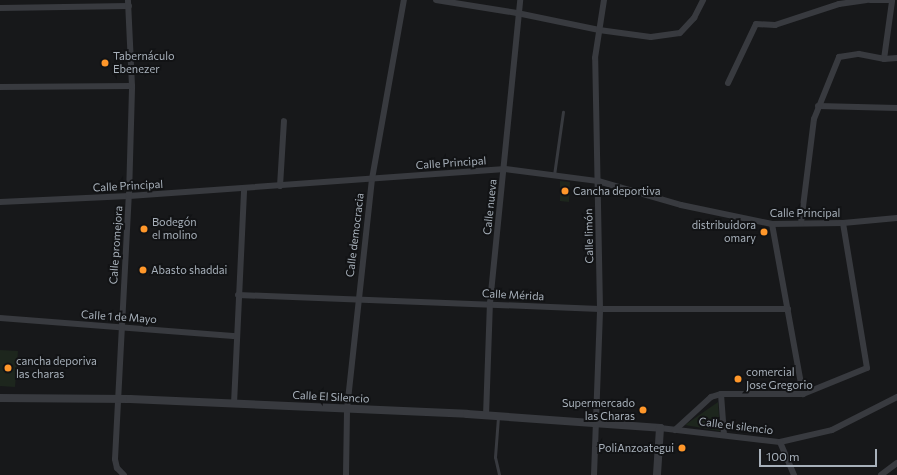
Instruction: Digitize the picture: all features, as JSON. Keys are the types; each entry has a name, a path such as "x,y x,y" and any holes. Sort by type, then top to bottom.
{"street":[{"name":"Calle democracia","path":"346,475 347,409 357,300 372,179 404,0"},
{"path":"436,0 518,13 599,30 651,37 680,33 694,18 703,0"},
{"name":"Calle nueva","path":"486,416 490,304 520,0"},
{"name":"Calle limón","path":"594,475 600,309 595,58 604,0"},
{"path":"728,83 756,24 775,25 839,4 866,0"},
{"path":"870,0 892,0 884,59"},
{"path":"0,8 129,3"},
{"name":"Calle promejora","path":"124,475 117,468 117,399 129,196 132,86 129,3"},
{"path":"801,223 814,118 839,57 860,54 884,59 897,58"},
{"path":"0,87 132,86"},
{"path":"818,106 897,108"},
{"path":"280,186 284,120"},
{"name":"Calle Principal","path":"0,202 129,196 504,169 598,181 681,205 772,224 843,223 897,218"},
{"path":"234,404 244,188"},
{"path":"674,430 702,403 721,394 803,394 867,368 843,223"},
{"path":"772,224 803,394"},
{"name":"Calle Mérida","path":"238,295 600,309 788,309"},
{"name":"Calle 1 de Mayo","path":"0,318 236,336"},
{"path":"721,394 724,435"},
{"name":"Calle el silencio","path":"660,428 780,442 832,430 897,397"},
{"name":"Calle El Silencio","path":"0,398 117,399 347,409 486,416 660,428"},
{"path":"657,475 660,428"},
{"path":"780,442 794,475"},
{"path":"880,475 897,463"}],"lane":[{"path":"554,175 563,112"},
{"path":"498,417 495,457 499,475"}],"shaded area":[{"name":"Cancha deportiva","path":"560,181 570,182 569,202 560,201"},
{"name":"cancha deporiva las charas","path":"0,350 18,351 15,387 0,386"},
{"path":"718,402 720,431 685,425"}],"place":[{"name":"Tabernáculo Ebenezer","path":"105,63"},
{"name":"Cancha deportiva","path":"565,191"},
{"name":"Bodegón el molino","path":"144,229"},
{"name":"distribuidora omary","path":"764,232"},
{"name":"Abasto shaddai","path":"143,270"},
{"name":"cancha deporiva las charas","path":"8,368"},
{"name":"comercial Jose Gregorio","path":"738,379"},
{"name":"Supermercado las Charas","path":"643,410"},
{"name":"PoliAnzoategui","path":"682,448"}]}
